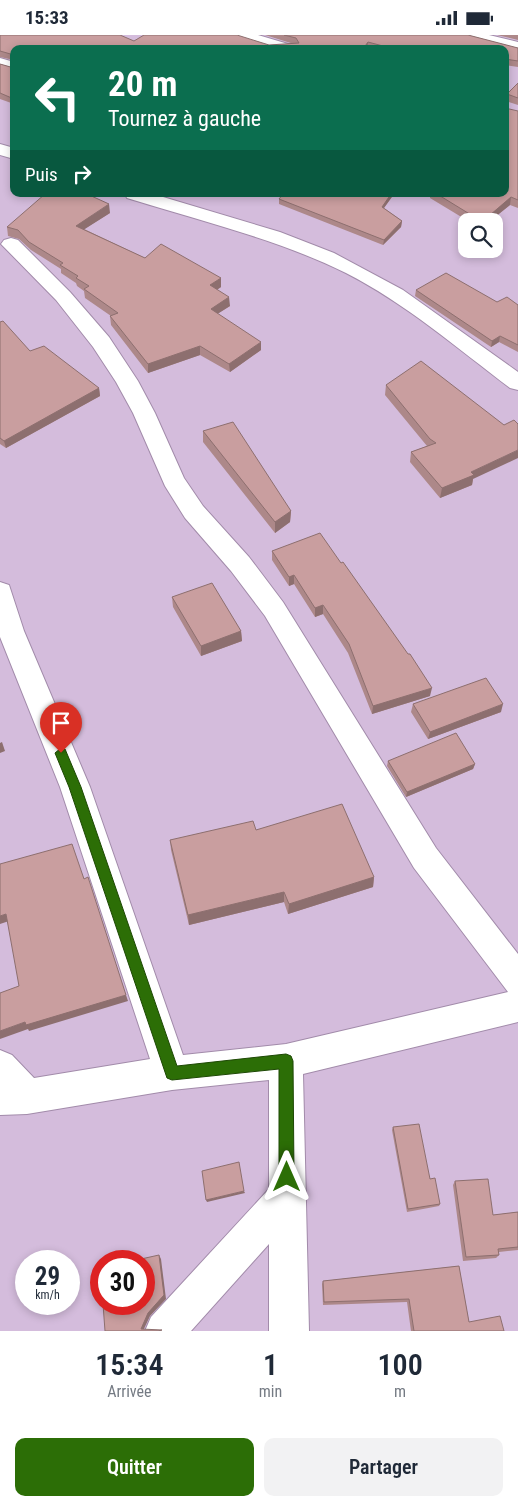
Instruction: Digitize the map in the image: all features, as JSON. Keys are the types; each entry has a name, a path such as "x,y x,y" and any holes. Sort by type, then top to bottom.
{"street":[{"path":"240,35 274,45"},
{"path":"470,35 518,47"},
{"path":"144,197 302,247 353,270 403,299 518,383"},
{"path":"11,244 63,296 101,342 127,381 144,413 173,480 189,504 274,609 425,858 518,979"},
{"path":"0,592 11,631 75,787 172,1073"},
{"path":"0,1067 13,1098 172,1073 286,1061 518,1006"},
{"path":"286,1061 288,1331"},
{"path":"166,1331 287,1197"}],"building":[{"path":"0,35 120,35 134,41 144,35 237,35 269,45 10,45 10,54 0,51"},
{"path":"284,35 468,35 506,45 379,45 368,42 366,45 269,45 299,43 296,38"},
{"path":"509,46 518,48 518,61 509,60"},
{"path":"0,64 10,67 10,97 0,93"},
{"path":"518,83 518,98 509,95 509,92"},
{"path":"509,109 518,111 518,200 511,197 492,213 468,213 442,197 509,197"},
{"path":"42,197 94,197 109,204 76,226 145,258 161,244 221,278 210,285 229,297 211,309 261,342 229,364 200,346 148,364 110,316 118,313 84,289 89,286 76,278 78,276 60,265 63,263 29,242 18,230 7,227"},
{"path":"281,197 389,197 382,207 402,221 384,240 279,199"},
{"path":"446,273 497,302 507,297 518,305 518,345 500,336 492,341 416,290"},
{"path":"3,321 30,351 44,346 99,388 4,441 0,438 0,322"},
{"path":"421,361 504,425 514,420 518,424 518,450 471,472 474,475 442,488 411,452 436,443 430,439 386,385"},
{"path":"233,422 291,511 275,522 203,431"},
{"path":"320,533 341,563 343,562 408,654 410,654 432,688 373,706 349,644 323,605 315,608 294,575 289,577 272,551"},
{"path":"212,583 241,631 201,646 172,597"},
{"path":"486,678 503,704 430,732 413,704"},
{"path":"456,733 475,764 407,792 388,761"},
{"path":"342,804 374,877 289,904 284,892 188,915 170,840 253,821 256,830"},
{"path":"72,844 84,879 88,877 126,995 26,1025 25,1022 0,1031 0,993 19,986 6,914 0,916 0,864"},
{"path":"419,1124 430,1179 435,1178 440,1204 408,1209 393,1127"},
{"path":"239,1162 244,1191 206,1200 202,1171"},
{"path":"488,1179 493,1215 518,1212 518,1247 498,1249 499,1255 466,1257 455,1181"},
{"path":"159,1255 164,1295 155,1305 155,1256"},
{"path":"459,1266 469,1322 500,1316 504,1331 414,1331 409,1299 324,1302 323,1281"},
{"path":"104,1315 147,1315 141,1329 162,1330 158,1331 105,1331"}],"route":[{"path":"61,753 75,787 172,1073 286,1061 287,1177"}]}
